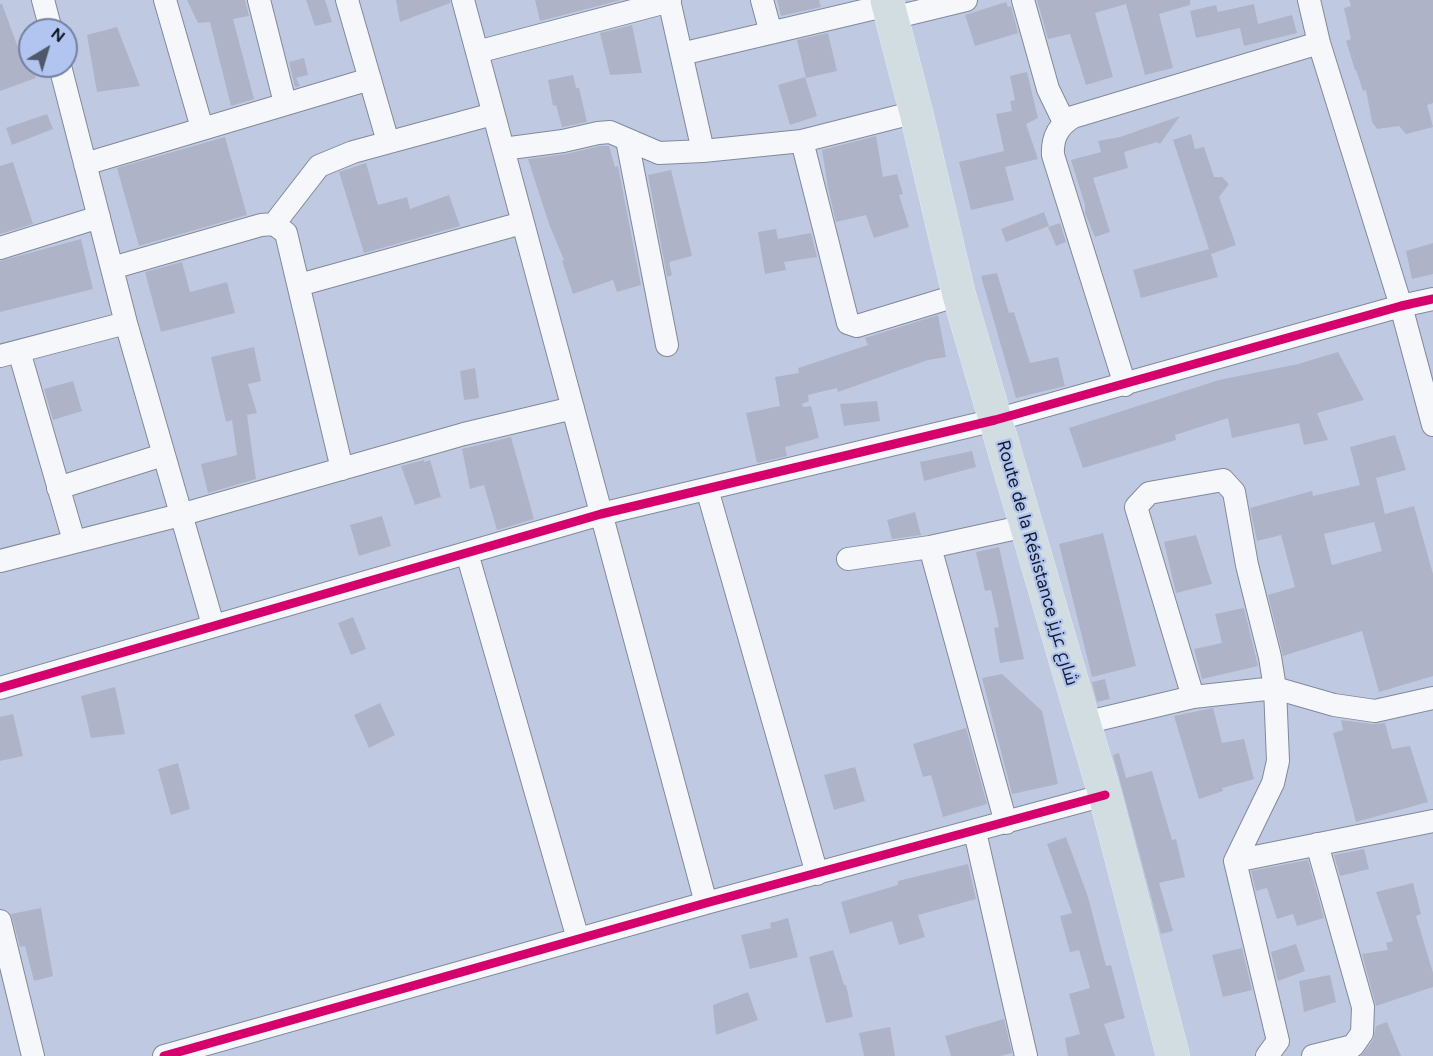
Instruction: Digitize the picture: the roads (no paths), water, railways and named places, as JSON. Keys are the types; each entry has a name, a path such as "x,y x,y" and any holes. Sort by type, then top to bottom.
{"main road":[{"name":"Route de la Résistance شارع عزيز","path":"889,8 959,295 1106,795 1173,1056"}],"street":[{"path":"43,0 48,18"},
{"path":"165,0 202,128"},
{"path":"259,0 285,103"},
{"path":"347,0 388,142"},
{"path":"463,0 706,903"},
{"path":"477,52 669,0 703,151"},
{"path":"762,0 771,33"},
{"path":"681,54 889,8 966,0"},
{"path":"1023,0 1048,89 1064,122"},
{"path":"1309,0 1319,43 1401,306 1433,425"},
{"path":"1125,385 1053,155 1054,139 1064,122 1084,113 1319,43"},
{"path":"63,78 126,323 213,625"},
{"path":"85,164 370,79"},
{"path":"503,149 563,141 598,132 619,135 659,153 703,151 802,141 916,112"},
{"path":"274,224 320,166 353,152 493,114"},
{"path":"627,140 667,345"},
{"path":"802,141 848,323 856,326 959,295"},
{"path":"0,248 99,217"},
{"path":"299,285 522,223"},
{"path":"112,268 261,225 274,224 286,233 342,469"},
{"path":"0,688 602,514 995,420 1433,299"},
{"path":"74,541 58,488 9,353 126,323"},
{"path":"0,561 180,515 464,434 573,408"},
{"path":"58,488 163,454"},
{"path":"1193,698 1136,507 1149,493 1223,480 1234,492 1247,565 1270,657 1275,688 1278,761 1273,783 1235,861 1278,1041 1267,1056"},
{"path":"707,489 817,874"},
{"path":"848,559 930,548 1026,526"},
{"path":"930,548 1006,823"},
{"path":"467,553 578,939"},
{"path":"1084,723 1193,698 1275,688 1334,705 1375,711 1433,698"},
{"path":"164,1056 706,903 1106,795"},
{"path":"1235,861 1433,821"},
{"path":"975,832 1026,1056"},
{"path":"1312,1056 1353,1046 1362,1034 1364,1007 1317,844"},
{"path":"0,921 33,1056"}]}
